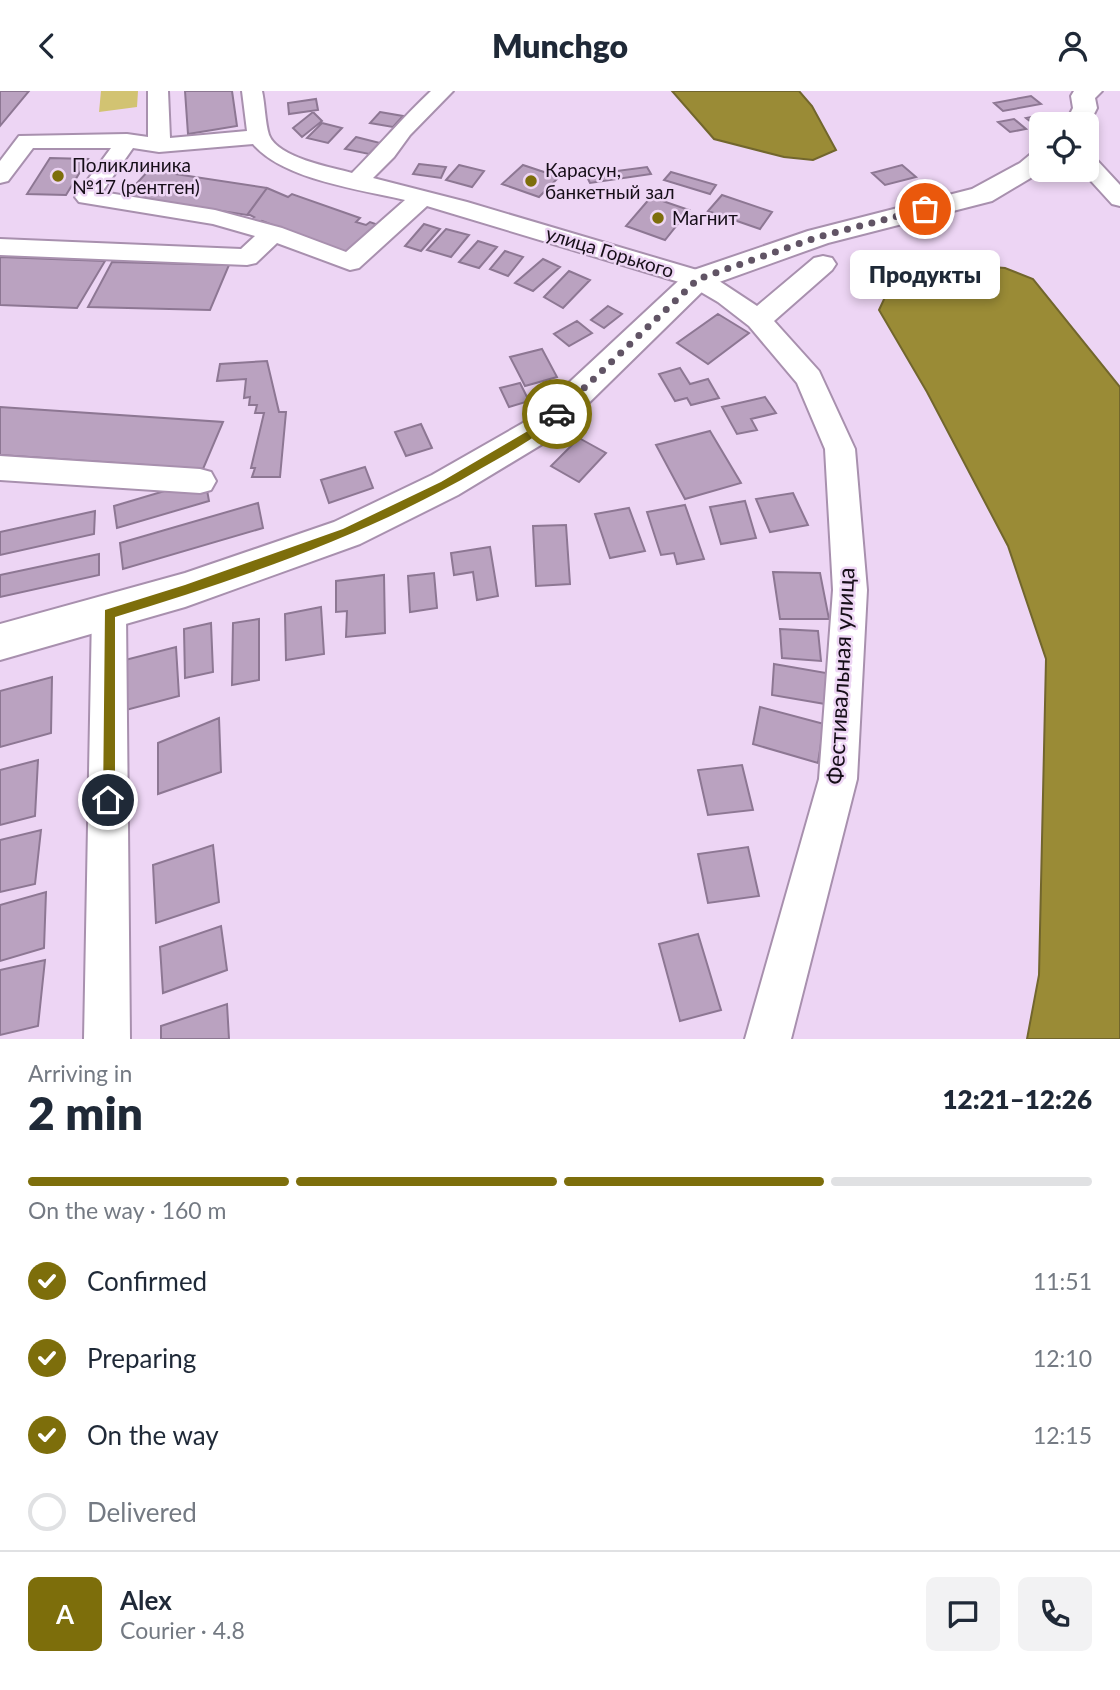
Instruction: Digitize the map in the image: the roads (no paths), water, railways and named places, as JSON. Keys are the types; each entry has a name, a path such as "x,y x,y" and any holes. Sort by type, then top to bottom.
{"main road":[{"path":"1083,93 1086,108 1084,112"},
{"name":"улица Горького","path":"698,279 818,237 982,195 1029,169"},
{"path":"0,642 185,590 347,533 445,485 542,428 698,279"}],"street":[{"path":"158,91 159,145"},
{"path":"0,176 27,141 127,141 159,145 259,137 252,91"},
{"path":"358,180 386,152 402,129 443,91"},
{"name":"улица Горького","path":"259,137 271,151 302,167 422,198 698,279"},
{"path":"127,141 88,197 215,216 273,233 349,263 422,198"},
{"path":"1099,176 1120,199"},
{"path":"0,247 247,257 273,233"},
{"path":"758,320 823,264"},
{"name":"Фестивальная улица","path":"698,279 727,296 758,320 809,378 840,449 850,590 838,779 768,1039"},
{"path":"0,468 200,481"},
{"path":"107,1039 109,613"}],"place":[{"name":"Поликлиника №17 (рентген)","path":"58,176"},
{"name":"Карасун, банкетный зал","path":"531,181"},
{"name":"Продукты","path":"925,209"},
{"name":"Магнит","path":"658,218"}]}
